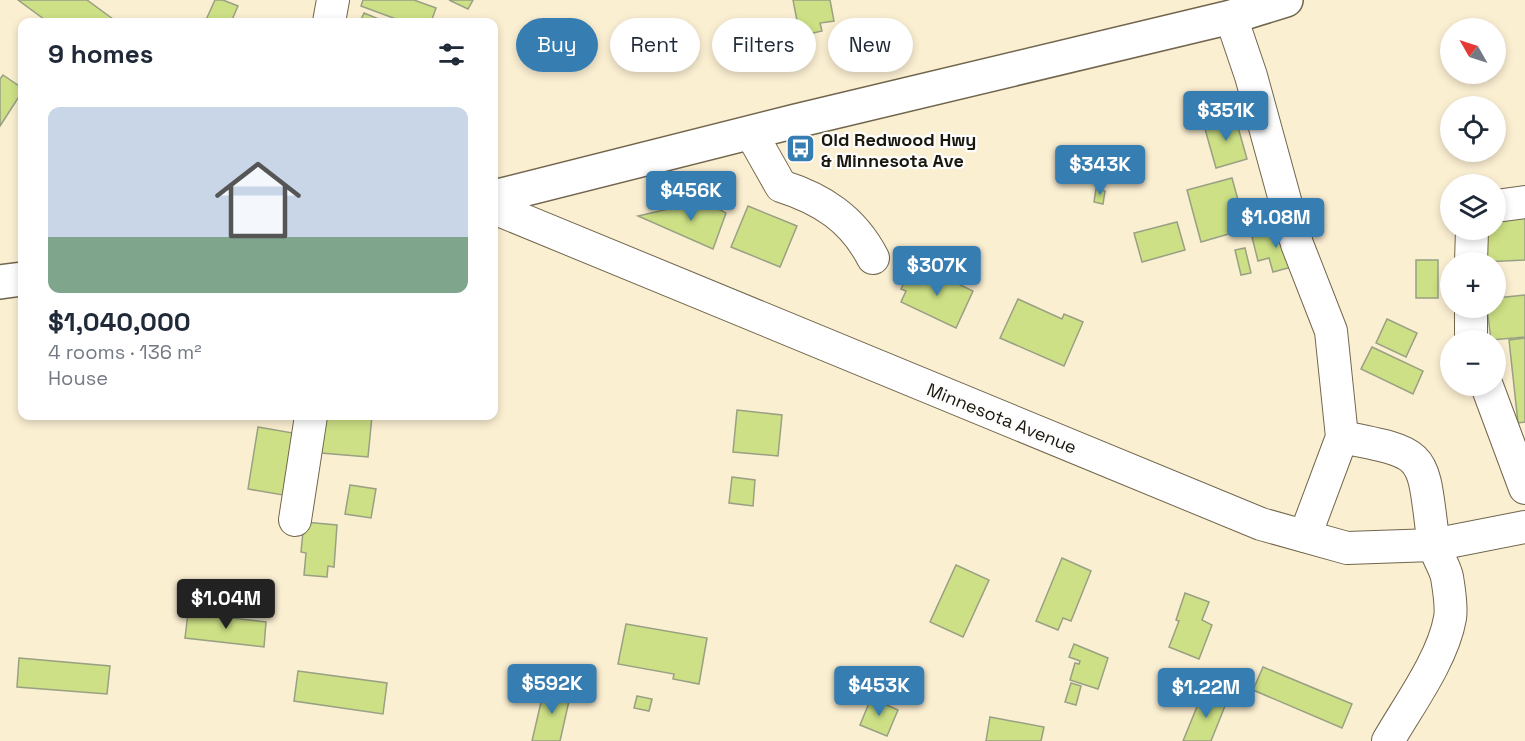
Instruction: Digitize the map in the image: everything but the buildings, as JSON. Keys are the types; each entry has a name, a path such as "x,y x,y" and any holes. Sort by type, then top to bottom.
{"main road":[{"path":"498,196 1231,17 1286,0"},
{"path":"0,282 18,280"}],"street":[{"path":"330,18 333,0"},
{"path":"1231,17 1251,76 1297,244 1331,331 1342,437 1305,536"},
{"path":"751,133 781,186 800,192 844,217 861,235 873,258"},
{"path":"1506,205 1525,202"},
{"name":"Minnesota Avenue","path":"498,210 1261,524 1347,548 1433,545 1525,527"},
{"path":"1491,396 1525,488"},
{"path":"295,520 310,420"},
{"path":"1342,437 1387,445 1411,454 1424,473 1433,545 1447,575 1451,618 1437,656 1388,741"}],"place":[{"name":"Old Redwood Hwy & Minnesota Ave","path":"800,149"}]}
